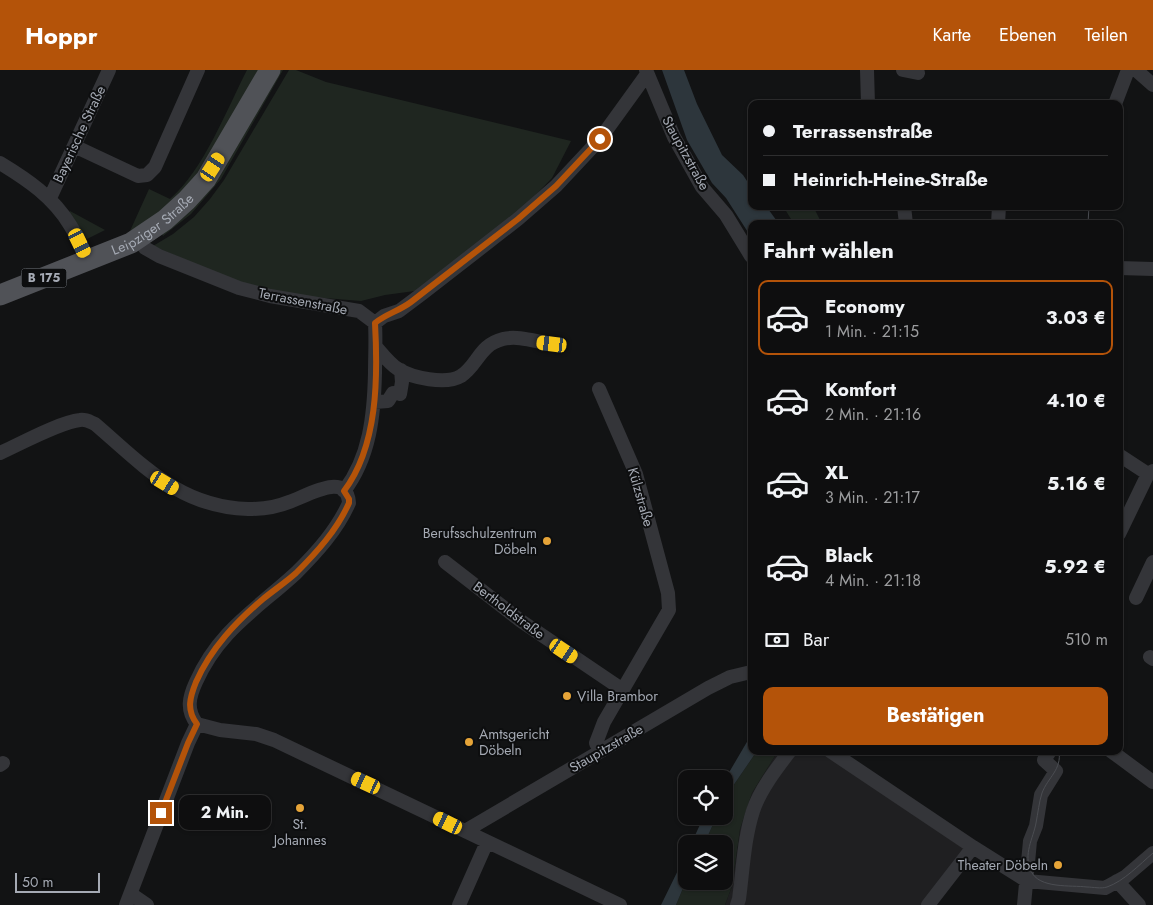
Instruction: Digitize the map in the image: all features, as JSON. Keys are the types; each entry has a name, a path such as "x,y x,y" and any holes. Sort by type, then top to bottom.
{"main road":[{"name":"Leipziger Straße","path":"0,295 131,243 165,220 188,200 206,179 270,70"}],"street":[{"name":"Bayerische Straße","path":"50,198 109,70"},
{"path":"74,146 138,176 147,174 155,167 198,70"},
{"path":"867,70 868,100"},
{"path":"903,70 918,73"},
{"path":"1117,100 1128,70"},
{"path":"1136,70 1153,85"},
{"path":"344,491 359,466 369,435 374,402 377,348 375,323 384,316 398,311 423,293 518,219 556,186 600,139 646,72"},
{"name":"Staupitzstraße","path":"646,72 674,136 702,187 726,214 748,251"},
{"path":"0,163 50,198 71,226 88,260"},
{"name":"Terrassenstraße","path":"138,238 145,248 159,256 239,288 270,296 359,311 375,323"},
{"path":"1123,268 1153,272"},
{"path":"377,348 386,359 410,375 438,380 460,377 481,351 503,339 517,338 552,344"},
{"path":"374,402 388,402 396,393 402,382 401,370"},
{"name":"Külzstraße","path":"599,389 636,474 668,592 669,610 623,690"},
{"path":"0,453 66,424 87,420 95,424 165,483 197,500 218,506 249,509 269,508 289,503 324,487 332,486 344,491 349,499 349,503 337,526 328,538 295,573 238,622 212,653 193,688 190,703 191,716 197,724 220,730 256,734 274,740 620,905"},
{"path":"1123,457 1151,472 1123,526"},
{"name":"Bertholdstraße","path":"445,562 521,621 623,690"},
{"path":"1136,598 1153,562"},
{"name":"Staupitzstraße","path":"465,831 708,688 730,678 748,673"},
{"path":"600,751 596,743 604,722 623,690"},
{"path":"146,905 128,900 197,724"},
{"path":"737,905 748,829 754,809 764,789 787,755"},
{"path":"836,755 1027,881 1102,888 1125,877 1153,853"},
{"path":"1024,905 1028,847 1036,826 1041,795 1056,771 1044,760 1047,755"},
{"path":"1116,755 1153,782"},
{"path":"459,905 487,842"},
{"path":"928,905 973,847"},
{"path":"1117,881 1139,905"}],"shaded area":[{"path":"247,70 263,70 217,153 177,203 130,231 149,189 170,199 193,173 213,139"},
{"path":"276,70 283,70 221,179 191,214 163,236 162,234 151,242 149,239"},
{"path":"289,70 296,70 326,82 571,141 552,178 517,214 422,290 385,295 361,301 287,295 256,290 153,246 173,234 194,217 210,199 224,180"},
{"path":"662,70 684,70 697,104 722,155 743,175 748,182 748,210 769,210 776,220 748,220 748,232 726,198 712,183 687,140"},
{"path":"785,210 815,210 820,220 792,220"},
{"path":"70,211 105,230 87,239 69,213"},
{"path":"748,740 748,755 754,755 733,786 733,770 730,770"},
{"path":"754,755 776,755 752,793 740,829 733,879 733,835 708,835 713,825 733,825 733,786"},
{"path":"776,755 825,755 972,854 935,905 725,905 731,890 733,890 740,829 752,793"},
{"path":"700,825 713,825 708,835 695,835"},
{"path":"678,870 678,890 682,890 676,905 661,905"},
{"path":"682,890 731,890 725,905 676,905"}],"tram line":[{"path":"1088,220 1089,210"},
{"path":"1059,755 1057,768 1042,793 1029,847 1029,865 1035,877 1041,881 1056,885 1105,888 1125,877 1153,853"}],"place":[{"name":"Berufsschulzentrum Döbeln","path":"547,541"},
{"name":"Villa Brambor","path":"567,696"},
{"name":"Amtsgericht Döbeln","path":"469,742"},
{"name":"St. Johannes","path":"300,808"},
{"name":"Theater Döbeln","path":"1058,865"}],"route":[{"path":"161,813 197,724 191,716 190,703 193,688 201,671 224,637 238,622 313,555 337,526 346,510 349,499 344,491 359,466 374,413 377,348 375,323 384,316 398,311 411,302 518,219 556,186 600,139"}]}
